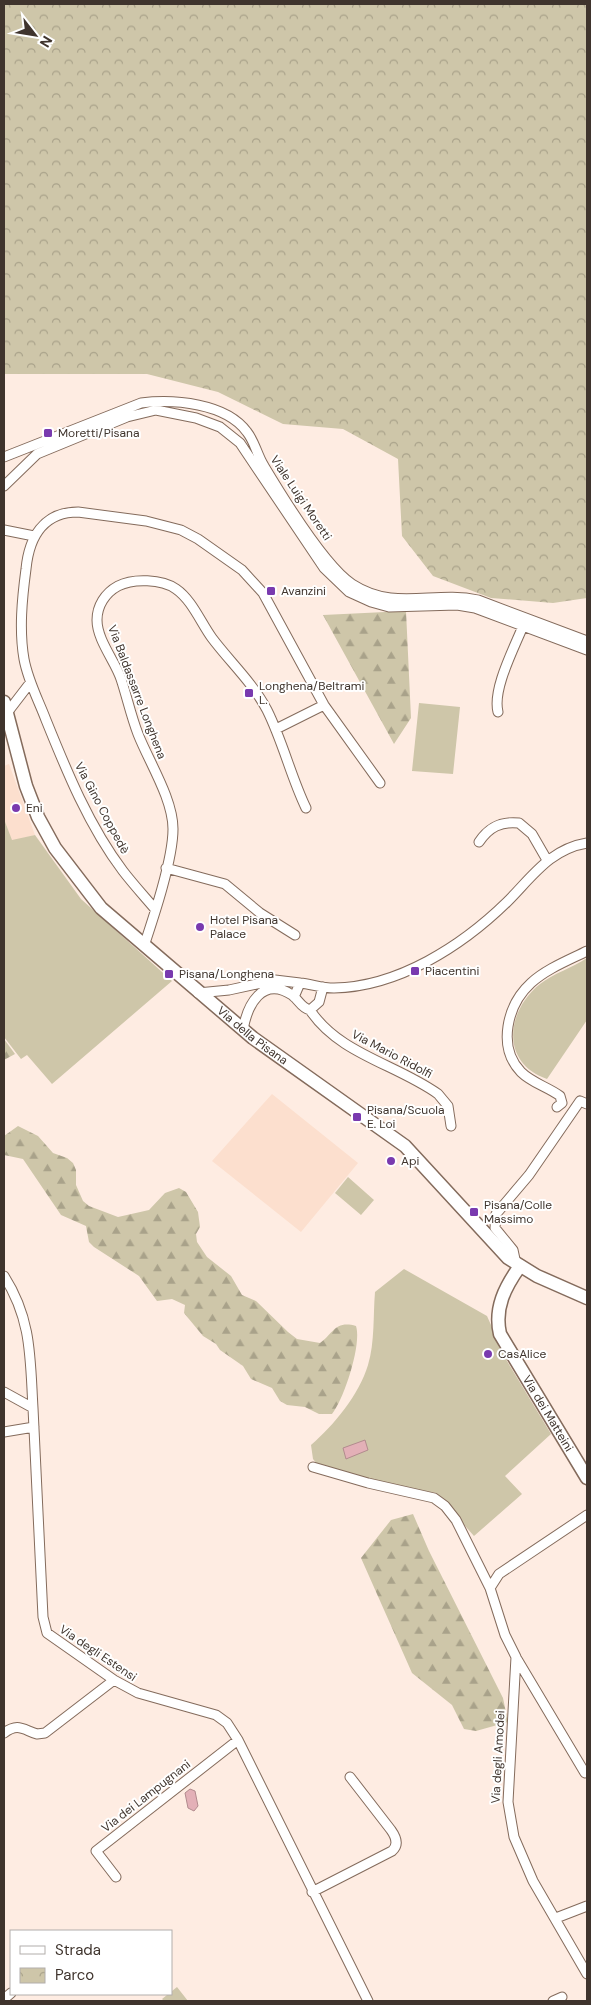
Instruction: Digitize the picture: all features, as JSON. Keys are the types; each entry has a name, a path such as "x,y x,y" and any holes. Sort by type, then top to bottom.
{"main road":[{"name":"Via della Pisana","path":"5,707 28,794 47,835 98,905 243,1030 405,1146 503,1253 518,1265 587,1298"},
{"name":"Via dei Matteini","path":"518,1265 500,1304 498,1318 500,1334 587,1478"}],"street":[{"name":"Viale Luigi Moretti","path":"4,457 132,406 152,402 211,408 234,420 248,433 264,466 318,547 334,568 353,584 372,594 394,600 472,599 587,650"},
{"name":"Viale Luigi Moretti","path":"4,486 37,454 127,417 149,410 185,415 215,425 240,443 324,568 349,592 371,602 389,607 470,606 587,641"},
{"path":"185,415 193,410 204,411 248,433"},
{"name":"Viale Luigi Moretti","path":"4,482 13,477"},
{"path":"4,530 34,536 51,519 74,512 154,523 193,536 238,566 260,589 287,634 324,704 380,783"},
{"name":"Via Gino Coppedè","path":"34,536 26,563 22,634 30,683 74,787 90,816 123,871 155,909"},
{"name":"Via Baldassarre Longhena","path":"144,946 166,868 173,829 171,814 138,734 118,671 98,629 98,610 105,596 117,586 136,581 162,584 178,591 210,636 258,696 276,729 292,776 306,808"},
{"path":"498,712 496,703 499,690 525,622"},
{"path":"5,707 30,683"},
{"path":"276,729 324,704"},
{"path":"479,842 496,825 505,822 519,823 532,834 547,860"},
{"path":"198,993 243,988 275,980 300,982 323,987 350,987 373,982 422,963 465,937 491,917 547,860 566,849 587,843"},
{"path":"166,868 225,884 260,913 295,935"},
{"path":"557,1107 562,1103 561,1098 527,1078 513,1061 507,1044 508,1024 515,1006 532,982 587,951"},
{"path":"243,1030 251,1002 259,995 270,990 284,992 294,997 300,982"},
{"path":"310,1010 318,1004 323,987"},
{"path":"243,988 251,1002"},
{"name":"Via Mario Ridolfi","path":"294,997 310,1010 333,1036 438,1094 448,1106 451,1126"},
{"path":"518,1265 513,1250 495,1228 496,1214 530,1175 580,1101 587,1104"},
{"name":"Via degli Estensi","path":"4,1276 16,1297 25,1321 33,1408 43,1617 46,1630 50,1636 114,1680 142,1695 221,1717 238,1740 312,1892 368,2001"},
{"path":"4,1392 33,1408"},
{"path":"4,1432 34,1428"},
{"name":"Via degli Amodei","path":"312,1467 368,1483 434,1498 445,1506 456,1520 490,1588 505,1635 516,1657 508,1817 521,1855 587,1974"},
{"path":"490,1588 499,1574 587,1516"},
{"path":"516,1657 585,1773"},
{"path":"4,1732 14,1726 22,1726 37,1734 45,1732 114,1680"},
{"name":"Via dei Lampugnani","path":"116,1877 96,1851 238,1740"},
{"path":"312,1892 392,1850 396,1846 396,1838 391,1830 350,1777"},
{"path":"556,1918 587,1906"},
{"path":"553,2001 562,1997"}],"shaded area":[{"path":"9,764 35,835 12,841 4,819 4,766"},
{"path":"272,1094 358,1163 301,1232 212,1161"},
{"path":"365,1440 368,1450 346,1459 343,1448"},
{"path":"190,1789 195,1791 198,1806 194,1811 188,1808 185,1793"}],"green space":[{"path":"4,4 587,4 587,598 553,603 491,598 433,576 402,536 398,459 343,429 283,424 218,392 147,374 4,374"},
{"path":"406,611 411,718 394,744 323,615"},
{"path":"419,703 460,707 453,774 412,771"},
{"path":"4,819 12,840 35,835 81,899 172,981 52,1084 27,1055 21,1059 4,1037"},
{"path":"587,958 587,1020 547,1079 532,1071 521,1061 515,1049 513,1036 515,1022 520,1008 540,984"},
{"path":"4,1039 15,1054 4,1060"},
{"path":"18,1126 38,1136 53,1153 67,1158 73,1163 76,1170 76,1185 83,1201 89,1206 118,1217 149,1210 165,1193 179,1188 186,1192 198,1212 200,1227 196,1234 197,1242 207,1257 231,1276 242,1295 256,1301 297,1339 320,1343 339,1326 356,1326 356,1345 351,1371 342,1396 332,1414 319,1414 305,1407 287,1405 280,1401 272,1388 251,1379 243,1366 203,1336 184,1313 185,1305 172,1299 157,1301 139,1276 94,1247 89,1242 86,1226 61,1215 23,1159 4,1155 4,1136"},
{"path":"348,1177 374,1200 361,1215 335,1193"},
{"path":"404,1269 487,1316 507,1361 551,1434 505,1476 522,1494 474,1536 436,1493 376,1482 317,1464 313,1459 311,1445 345,1409 364,1376 372,1347 375,1292"},
{"path":"413,1514 429,1551 503,1698 508,1722 476,1731 464,1729 452,1705 412,1673 361,1558 391,1520"},
{"path":"177,1987 188,2001 164,2001 162,1999 167,1995 172,1995 172,1991"}],"place":[{"name":"Moretti/Pisana","path":"48,433"},
{"name":"Avanzini","path":"271,591"},
{"name":"Longhena/Beltrami L.","path":"249,693"},
{"name":"Eni","path":"16,808"},
{"name":"Hotel Pisana Palace","path":"200,927"},
{"name":"Piacentini","path":"415,971"},
{"name":"Pisana/Longhena","path":"169,974"},
{"name":"Pisana/Scuola E. Loi","path":"357,1117"},
{"name":"Api","path":"391,1161"},
{"name":"Pisana/Colle Massimo","path":"474,1212"},
{"name":"CasAlice","path":"488,1354"}]}
